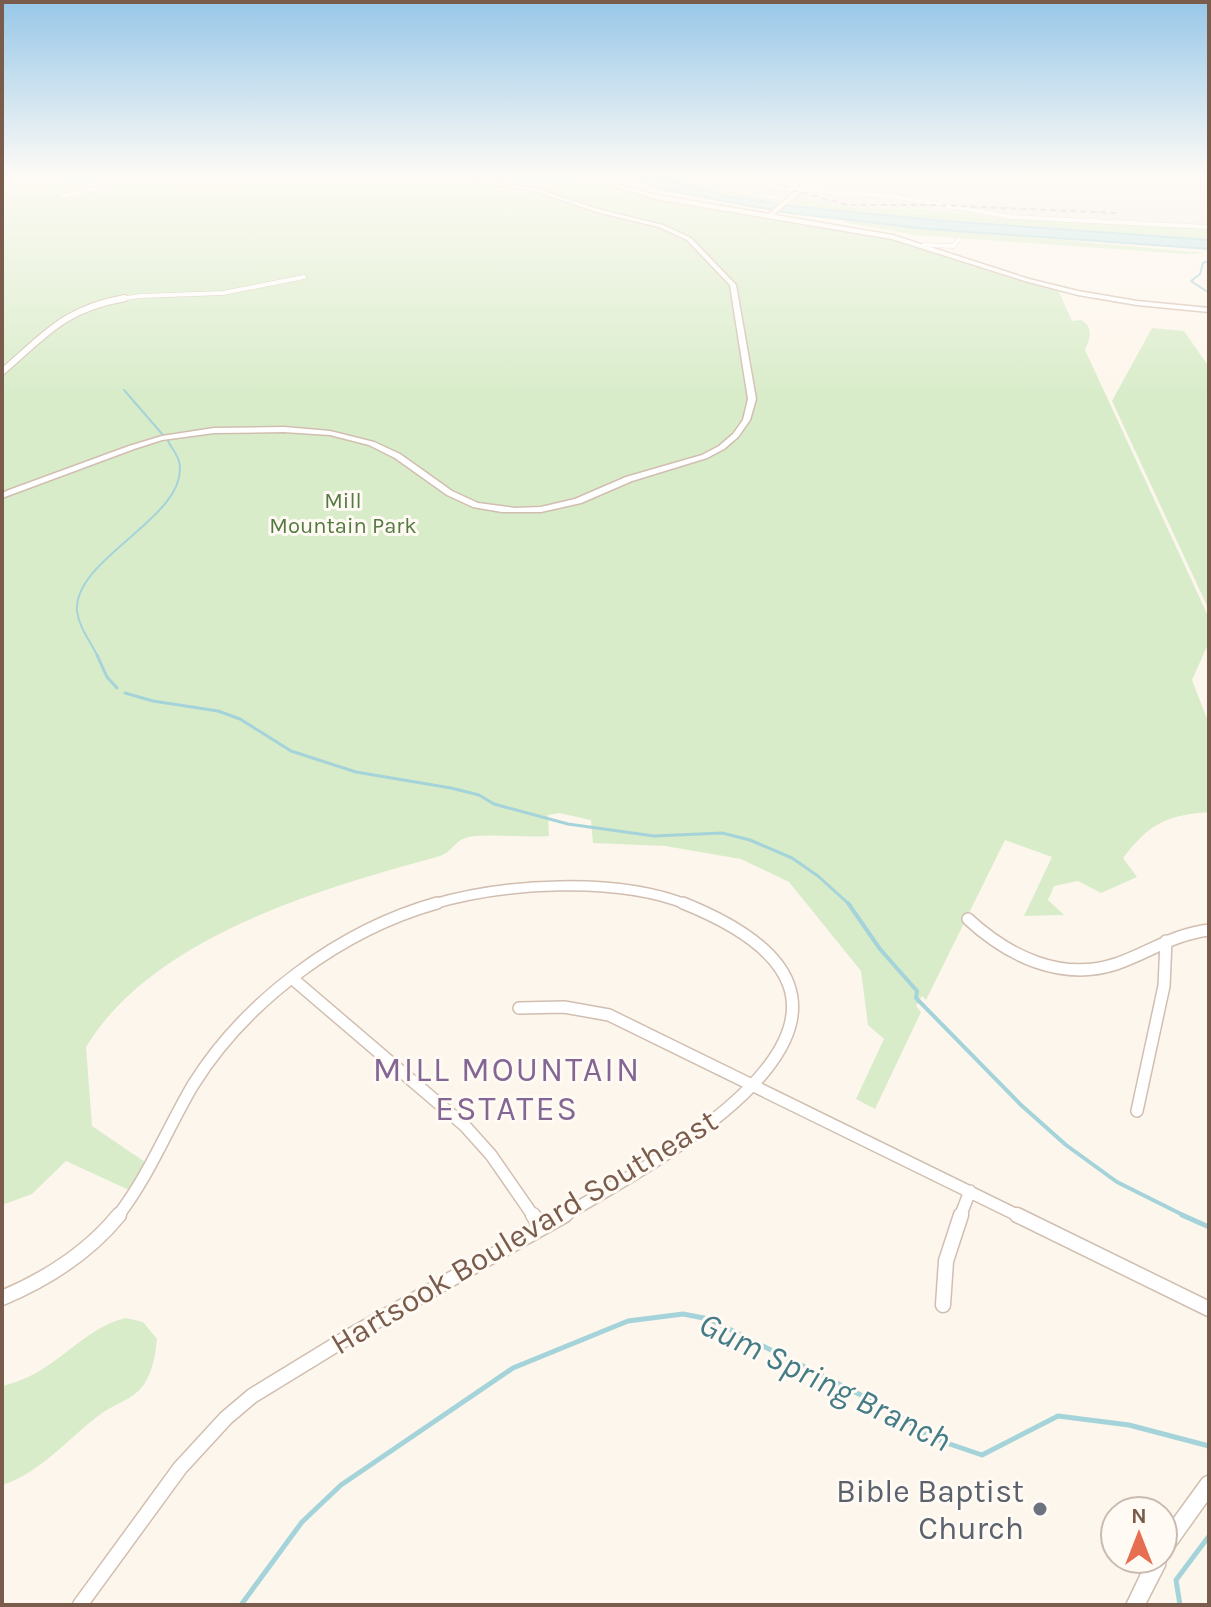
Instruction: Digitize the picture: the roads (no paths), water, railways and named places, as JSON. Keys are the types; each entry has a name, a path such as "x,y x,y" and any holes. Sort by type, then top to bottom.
{"main road":[{"path":"937,249 1069,291 1155,306 1209,310"}],"street":[{"path":"2,496 161,438 205,432 296,430 339,434 397,455 451,495 468,503 504,510 545,509 578,501 631,479 701,460 721,448 738,432 748,416 752,399 733,285 700,249"},
{"path":"2,372 75,311 121,298 231,292 304,277"},
{"name":"Hartsook Boulevard Southeast","path":"2,1298 58,1270 113,1222 143,1180 184,1100 218,1049 238,1027 333,948 417,907 463,895 577,887 659,894 703,909 742,933 775,963 789,983 794,1008 789,1034 763,1074 752,1085 681,1144 274,1382 225,1417 176,1469 80,1605"},
{"path":"968,919 989,939 1016,955 1068,970 1111,966 1177,935 1209,930"},
{"path":"1137,1111 1164,986 1166,941"},
{"path":"293,979 465,1126 491,1155 542,1228"},
{"path":"519,1008 564,1007 609,1015 1209,1309"},
{"path":"943,1305 943,1270 947,1249 970,1191"},
{"path":"1179,1526 1209,1484"},
{"path":"1135,1605 1150,1575"}],"waterway":[{"path":"1209,261 1203,263 1200,274 1191,281 1209,293"},
{"path":"124,390 163,435"},
{"path":"97,656 78,617 81,591 111,554 168,500 178,481 179,461 167,439"},
{"path":"97,656 107,677 117,688"},
{"path":"125,693 153,701 218,711 240,719 291,751 356,772 451,788 479,795 494,804 568,824 654,836 722,833 750,840 792,858 848,904"},
{"path":"848,904 880,949 917,991 916,998 1021,1105 1066,1145 1117,1182 1187,1217"},
{"path":"1182,1215 1209,1227"},
{"name":"Gum Spring Branch","path":"241,1605 302,1522 341,1485 513,1368 628,1321 683,1314 709,1319 891,1410 932,1438 982,1455 1058,1416 1129,1425 1209,1446"},
{"path":"1180,1605 1176,1580 1209,1536"}],"place":[{"name":"Bible Baptist Church","path":"1040,1509"}],"district":[{"name":"MILL MOUNTAIN ESTATES","path":"507,1090"}],"park label":[{"name":"Mill Mountain Park","path":"343,514"}]}
